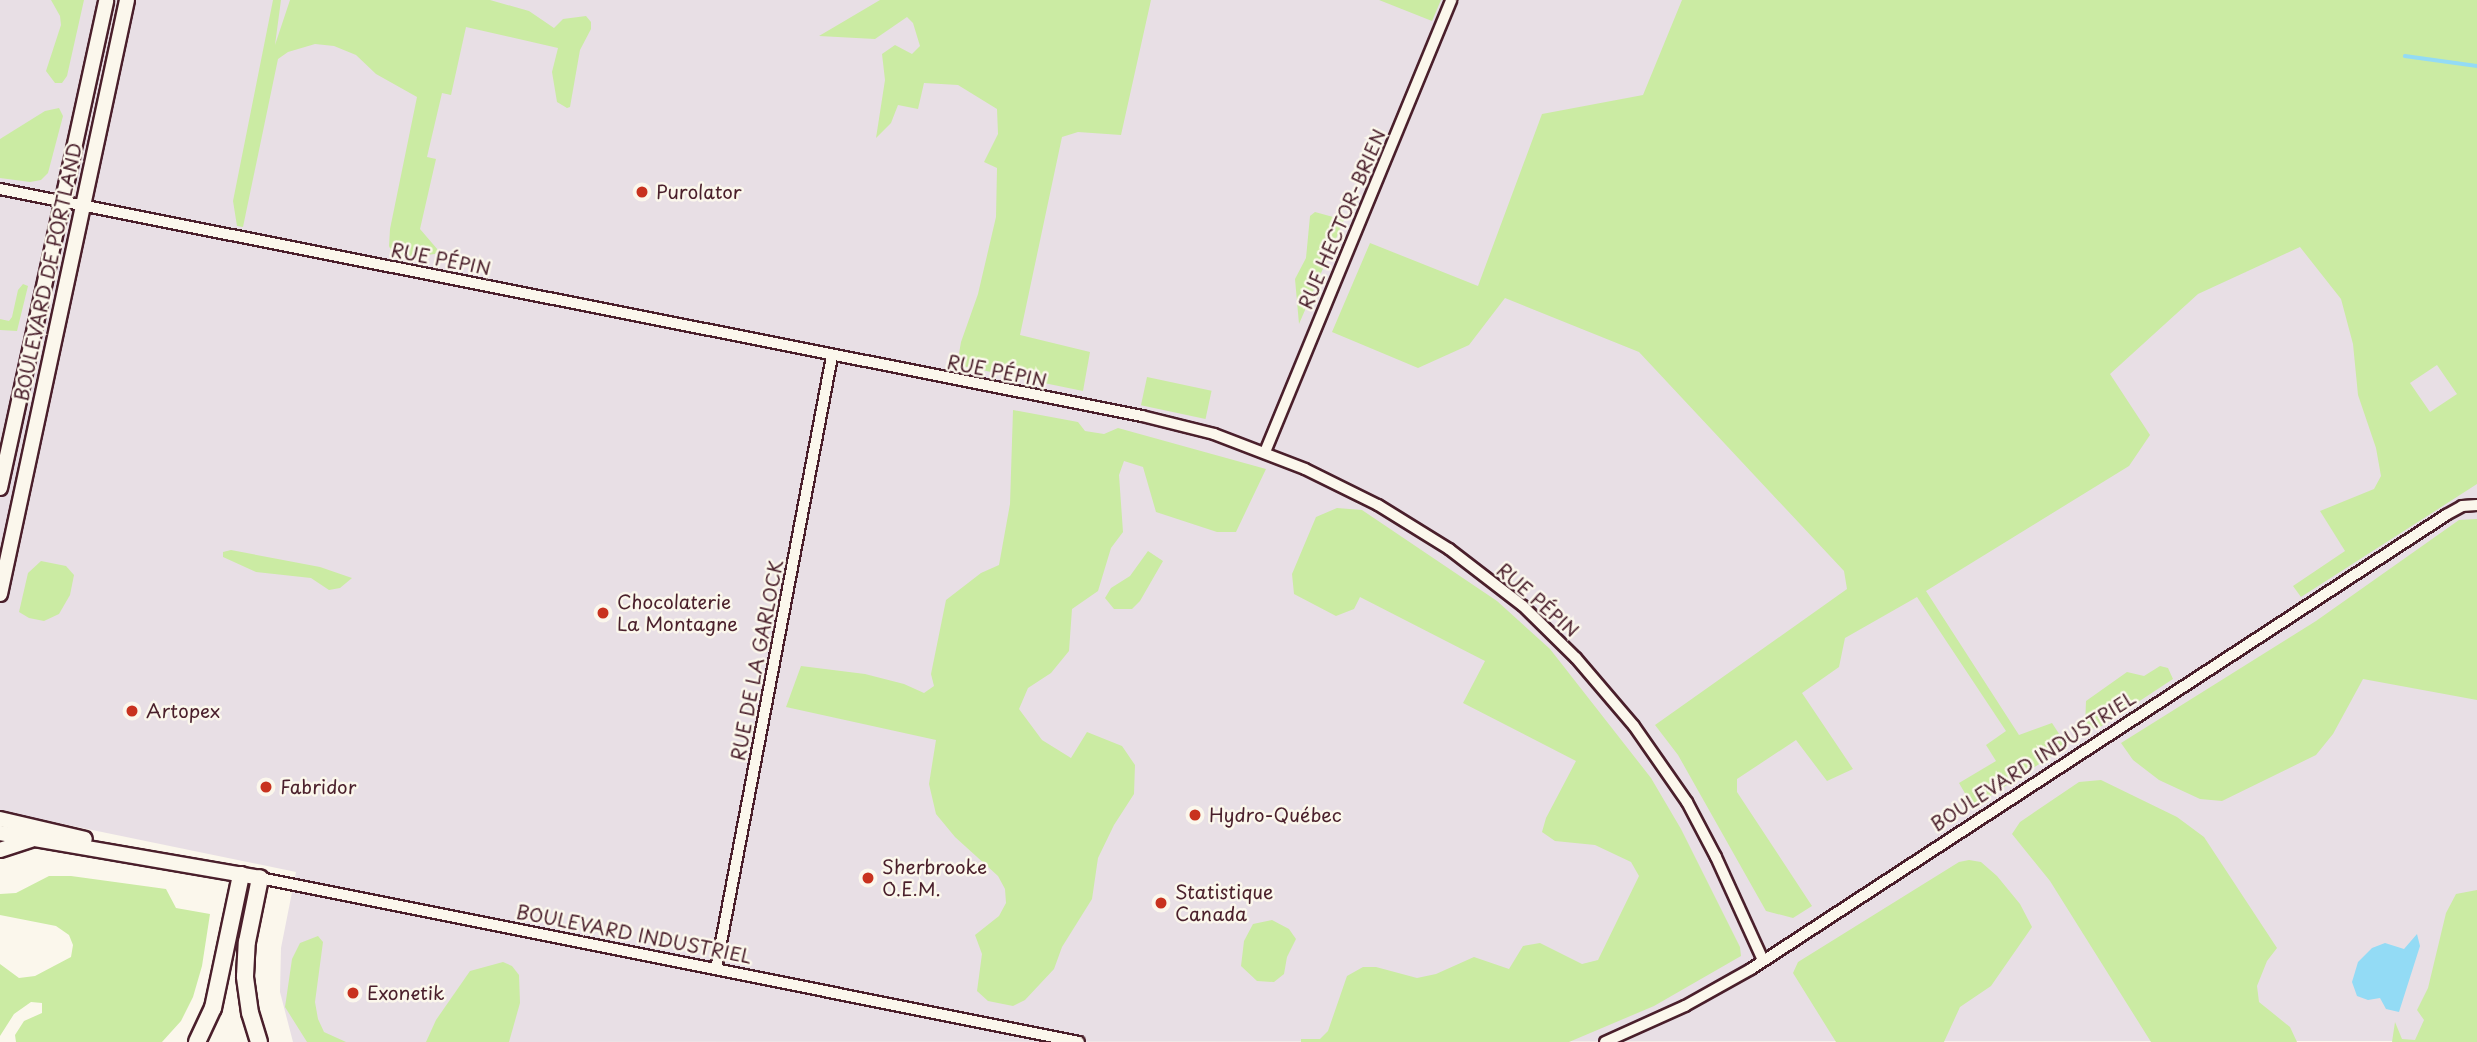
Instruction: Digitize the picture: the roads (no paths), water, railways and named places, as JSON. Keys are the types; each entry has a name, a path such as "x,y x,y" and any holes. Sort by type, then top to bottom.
{"highway":[{"path":"197,1042 213,1008 241,875"},
{"path":"259,1042 248,1007 245,969 260,878"}],"main road":[{"name":"BOULEVARD DE PORTLAND","path":"0,488 106,0"},
{"name":"BOULEVARD DE PORTLAND","path":"0,594 127,0"},
{"name":"BOULEVARD INDUSTRIEL","path":"0,819 181,863"},
{"name":"BOULEVARD INDUSTRIEL","path":"0,833 260,878"},
{"path":"0,850 32,839"}],"street":[{"name":"RUE HECTOR-BRIEN","path":"1265,452 1451,0"},
{"name":"RUE PÉPIN","path":"0,189 1142,416 1214,434 1265,452 1351,490 1431,536 1522,606 1563,643 1608,694 1669,774 1716,857 1763,960"},
{"name":"RUE DE LA GARLOCK","path":"716,969 832,356"},
{"name":"BOULEVARD INDUSTRIEL","path":"1605,1042 1695,1001 1763,960 2446,515 2466,505 2477,505"},
{"name":"BOULEVARD INDUSTRIEL","path":"260,878 1079,1042"}],"water":[{"path":"2417,934 2420,946 2399,1012 2386,1009 2380,998 2368,1000 2357,996 2352,982 2358,962 2372,948 2385,943 2404,949"}],"waterway":[{"path":"2405,56 2477,66"}],"place":[{"name":"Purolator","path":"642,192"},
{"name":"Chocolaterie La Montagne","path":"603,613"},
{"name":"Artopex","path":"132,711"},
{"name":"Fabridor","path":"266,787"},
{"name":"Hydro-Québec","path":"1195,815"},
{"name":"Sherbrooke O.E.M.","path":"868,878"},
{"name":"Statistique Canada","path":"1161,903"},
{"name":"Exonetik","path":"353,993"}]}
